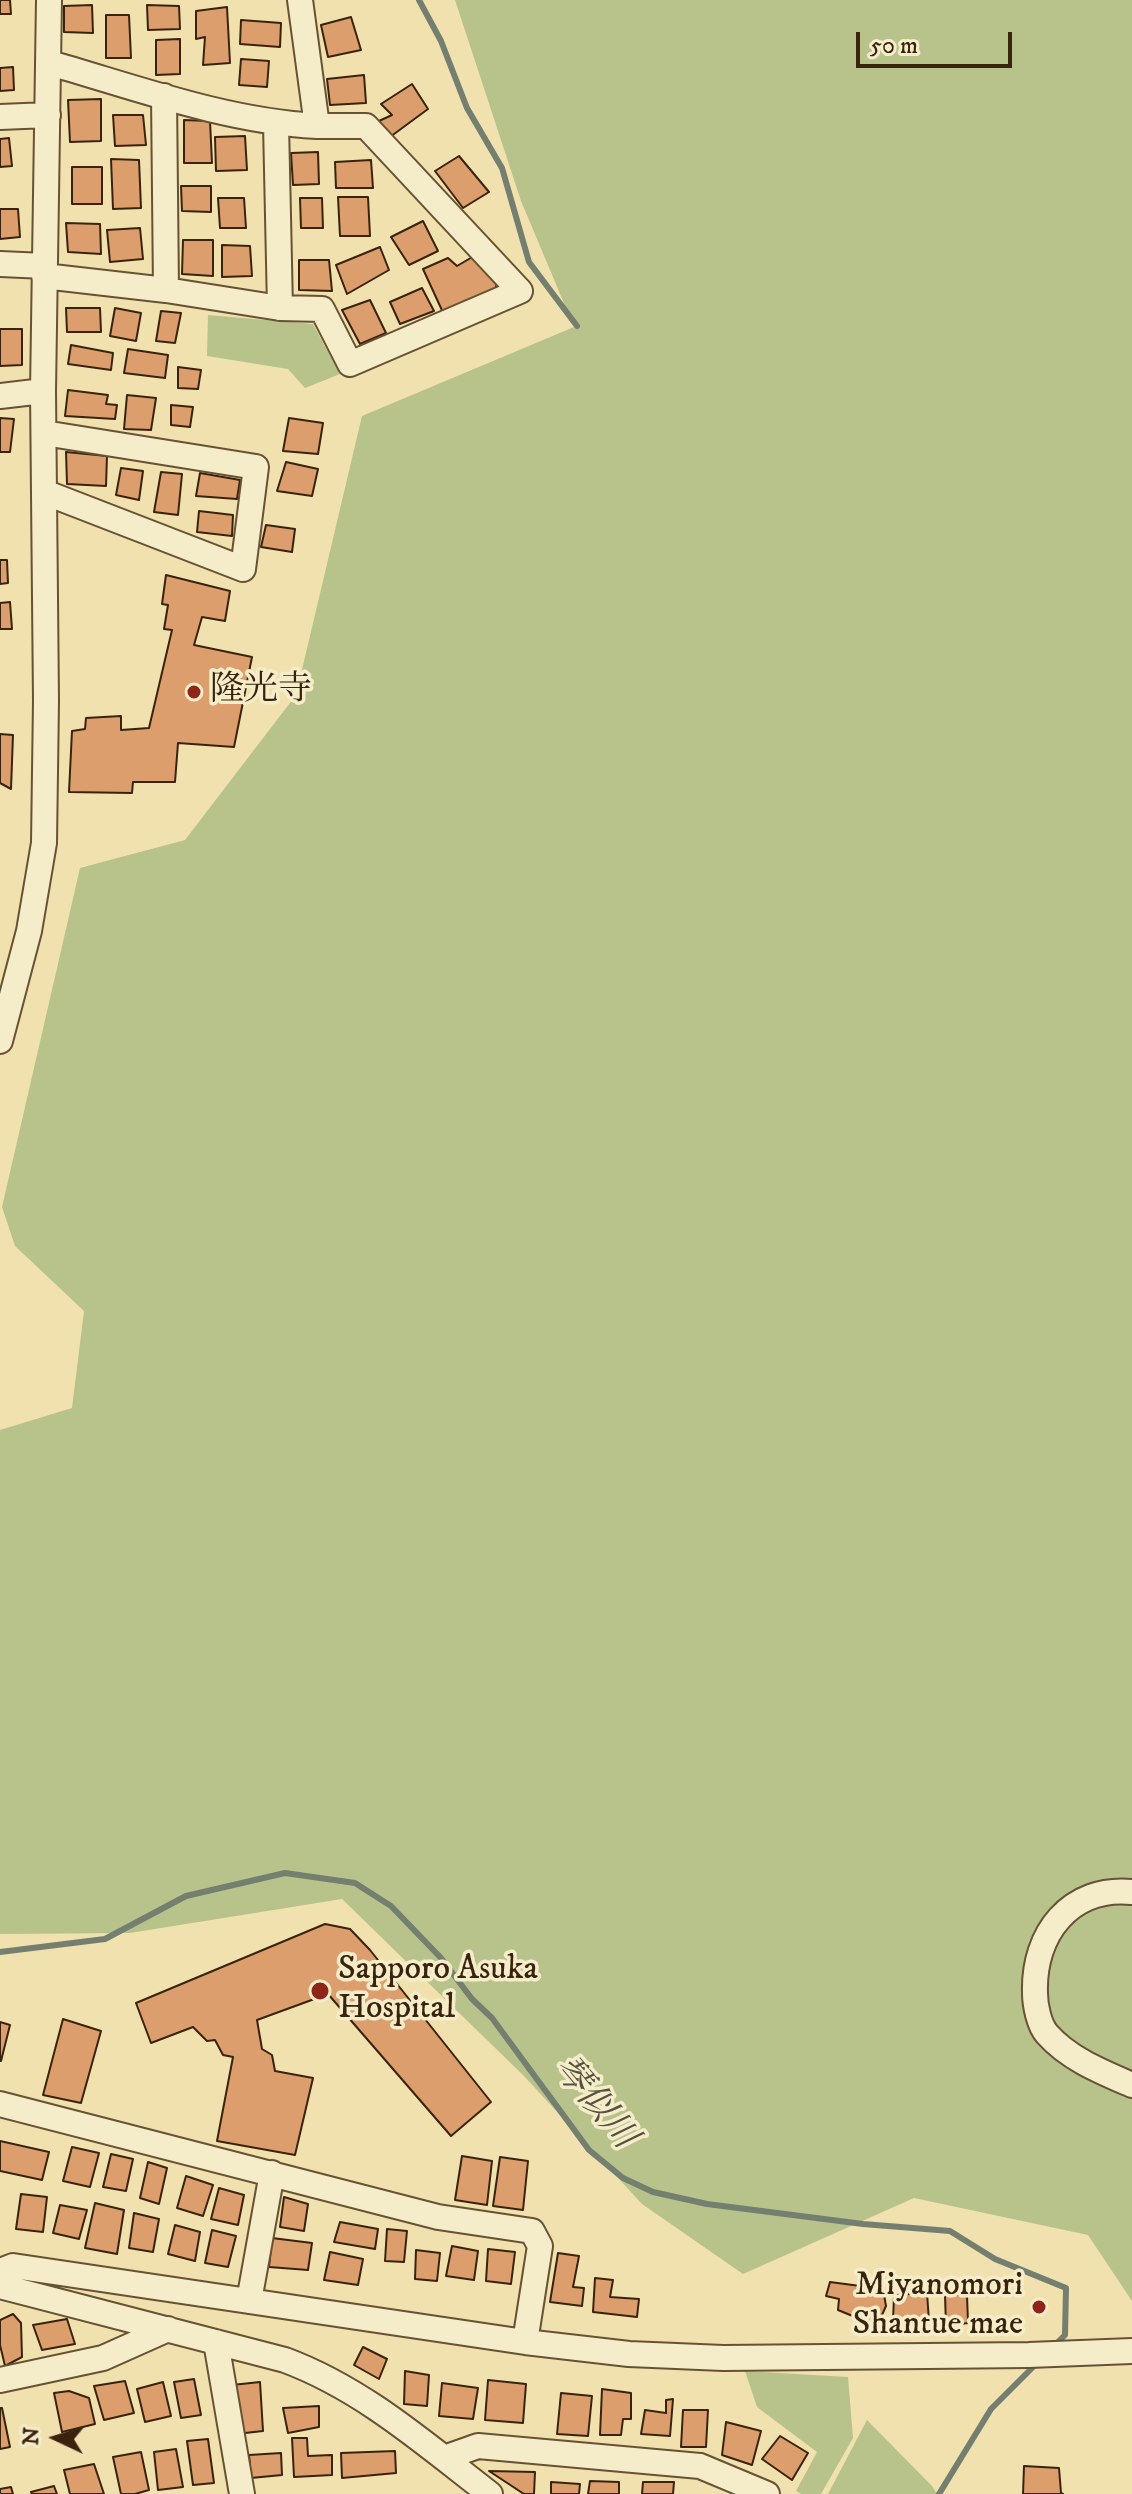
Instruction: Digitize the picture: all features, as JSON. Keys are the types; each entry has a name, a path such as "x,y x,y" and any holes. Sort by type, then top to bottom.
{"street":[{"path":"0,1041 29,931 44,843 43,391 49,0"},
{"path":"300,0 317,126"},
{"path":"0,264 280,308 322,309 350,364 520,291 366,126 276,124 50,63"},
{"path":"164,96 166,290"},
{"path":"0,117 48,115"},
{"path":"276,124 280,308"},
{"path":"0,396 43,391"},
{"path":"44,433 256,467 243,569 44,492"},
{"path":"1132,1892 1104,1892 1078,1903 1053,1922 1034,1973 1035,2003 1044,2032 1066,2051 1132,2085"},
{"path":"0,2104 438,2217 532,2231 540,2246 525,2342"},
{"path":"249,2301 272,2173"},
{"path":"0,2271 13,2266 525,2342 629,2354 723,2358 1132,2351"},
{"path":"0,2286 285,2360 349,2388 490,2494"},
{"path":"0,2380 103,2358 168,2329"},
{"path":"216,2342 242,2494"},
{"path":"444,2458 478,2446 700,2466 767,2494"}],"green space":[{"path":"455,0 1132,0 1132,2301 1088,2235 914,2198 743,2274 642,2204 523,2075 342,1899 130,1933 0,1934 0,1430 72,1408 84,1311 15,1246 2,1207 80,868 185,840 296,695 362,416 574,327 521,201"},
{"path":"208,315 313,324 340,374 305,388 288,369 207,356"},
{"path":"745,2371 848,2377 853,2438 821,2494 796,2491 817,2452 757,2407"},
{"path":"867,2420 932,2486 937,2494 828,2494"}],"building":[{"path":"0,0 10,0 11,14 0,14"},
{"path":"92,5 93,33 64,32 64,6"},
{"path":"147,5 179,6 180,29 148,30"},
{"path":"227,7 230,63 203,65 205,37 196,39 196,11"},
{"path":"106,15 129,15 131,58 106,58"},
{"path":"351,17 361,50 328,57 321,25"},
{"path":"241,20 281,23 280,47 240,44"},
{"path":"180,39 180,74 156,75 156,40"},
{"path":"241,59 269,61 267,87 239,85"},
{"path":"13,67 14,90 0,91 0,68"},
{"path":"364,75 366,103 330,105 327,79"},
{"path":"412,84 428,109 390,137 379,121 392,115 381,104"},
{"path":"101,99 101,141 70,142 68,100"},
{"path":"113,115 143,115 146,145 115,146"},
{"path":"184,120 210,121 212,163 184,163"},
{"path":"245,136 247,170 216,171 215,137"},
{"path":"9,138 12,166 0,167 0,139"},
{"path":"318,152 319,184 293,185 291,153"},
{"path":"459,156 489,192 463,208 435,171"},
{"path":"111,159 139,160 141,208 113,209"},
{"path":"371,160 373,188 336,188 335,162"},
{"path":"72,167 102,167 102,204 72,204"},
{"path":"181,186 211,186 211,212 182,211"},
{"path":"338,197 368,197 370,236 340,236"},
{"path":"218,198 244,198 246,228 220,228"},
{"path":"300,198 322,198 323,228 301,228"},
{"path":"0,209 18,209 20,237 0,239"},
{"path":"423,221 438,251 409,265 391,237"},
{"path":"66,223 100,224 101,254 68,252"},
{"path":"140,228 143,259 110,262 107,230"},
{"path":"183,240 213,240 213,276 182,274"},
{"path":"222,245 250,246 252,276 222,277"},
{"path":"380,247 389,270 347,294 336,265"},
{"path":"474,256 498,281 493,294 446,319 423,269 448,258 457,266"},
{"path":"299,260 329,260 332,291 299,290"},
{"path":"422,288 434,311 400,324 390,302"},
{"path":"370,300 386,333 360,344 342,310"},
{"path":"66,308 100,308 101,332 67,332"},
{"path":"115,308 141,313 136,341 110,336"},
{"path":"161,311 181,313 175,343 156,341"},
{"path":"0,329 22,329 22,365 0,366"},
{"path":"71,345 113,353 111,370 68,364"},
{"path":"128,349 168,355 165,378 124,373"},
{"path":"178,367 201,370 198,389 178,388"},
{"path":"68,390 108,395 106,404 117,405 115,419 65,416"},
{"path":"127,395 156,398 151,430 124,429"},
{"path":"171,405 193,407 190,427 171,425"},
{"path":"0,418 14,419 10,452 0,452"},
{"path":"289,418 323,423 318,454 283,451"},
{"path":"66,452 107,456 106,486 67,484"},
{"path":"286,462 318,469 312,496 277,491"},
{"path":"121,468 143,471 139,500 116,495"},
{"path":"161,472 182,474 178,515 154,512"},
{"path":"200,473 240,480 237,499 196,496"},
{"path":"199,511 233,515 232,536 197,532"},
{"path":"266,525 295,529 292,552 261,547"},
{"path":"0,560 7,560 8,583 0,584"},
{"path":"166,575 230,591 225,621 202,617 194,645 252,657 234,747 178,743 175,782 133,782 132,793 69,792 72,731 85,729 86,718 121,716 121,730 149,728 172,630 164,629 168,605 162,604"},
{"path":"10,602 12,629 0,629 0,603"},
{"path":"0,734 13,735 11,789 0,783"},
{"path":"325,1924 350,1929 370,1950 491,2102 451,2136 328,1994 257,2020 262,2049 272,2055 275,2071 313,2078 295,2155 217,2141 233,2057 223,2055 215,2040 207,2041 193,2027 151,2043 136,2003"},
{"path":"63,2019 101,2031 81,2103 43,2095"},
{"path":"0,2022 10,2025 1,2061 0,2061"},
{"path":"0,2141 49,2152 42,2180 0,2171"},
{"path":"72,2147 99,2153 90,2187 63,2181"},
{"path":"111,2154 133,2159 126,2191 103,2187"},
{"path":"462,2156 492,2161 487,2205 455,2200"},
{"path":"500,2157 528,2161 523,2210 493,2206"},
{"path":"148,2162 167,2168 159,2204 140,2198"},
{"path":"186,2176 213,2185 203,2216 177,2208"},
{"path":"219,2188 244,2195 238,2225 211,2219"},
{"path":"21,2194 47,2197 43,2232 16,2229"},
{"path":"284,2197 308,2204 304,2231 280,2227"},
{"path":"95,2203 124,2210 117,2254 85,2248"},
{"path":"60,2205 87,2210 79,2239 53,2233"},
{"path":"134,2213 159,2219 153,2252 129,2248"},
{"path":"340,2222 378,2229 375,2249 334,2242"},
{"path":"175,2225 200,2232 195,2261 168,2254"},
{"path":"387,2229 407,2231 404,2262 385,2261"},
{"path":"212,2230 236,2236 228,2267 205,2263"},
{"path":"272,2238 312,2243 308,2270 269,2267"},
{"path":"452,2246 478,2251 474,2280 446,2276"},
{"path":"488,2249 515,2252 511,2284 486,2281"},
{"path":"416,2250 440,2253 437,2281 415,2279"},
{"path":"330,2252 363,2259 358,2285 324,2280"},
{"path":"558,2253 579,2256 573,2287 584,2288 582,2306 550,2302"},
{"path":"595,2278 613,2280 610,2297 639,2299 637,2317 593,2312"},
{"path":"830,2282 883,2289 886,2306 877,2326 838,2310 839,2299 826,2296"},
{"path":"927,2293 929,2321 893,2322 894,2295"},
{"path":"945,2295 967,2295 968,2323 946,2326"},
{"path":"13,2314 21,2323 22,2357 5,2366 0,2345 0,2320"},
{"path":"67,2319 75,2344 42,2350 33,2325"},
{"path":"363,2347 387,2359 379,2379 354,2365"},
{"path":"405,2371 429,2375 427,2406 404,2404"},
{"path":"194,2379 201,2415 181,2418 174,2382"},
{"path":"488,2380 526,2384 523,2423 485,2420"},
{"path":"125,2381 134,2413 104,2420 94,2386"},
{"path":"163,2382 171,2416 145,2422 137,2389"},
{"path":"260,2382 263,2431 236,2434 232,2385"},
{"path":"442,2383 478,2388 473,2419 439,2416"},
{"path":"602,2389 631,2393 631,2419 623,2419 621,2435 600,2435"},
{"path":"69,2391 89,2398 95,2424 62,2432 54,2393"},
{"path":"561,2393 592,2396 588,2436 557,2434"},
{"path":"673,2399 670,2436 641,2434 645,2410 666,2413 666,2400"},
{"path":"319,2406 319,2427 288,2433 283,2408"},
{"path":"0,2408 10,2447 0,2449"},
{"path":"683,2410 708,2410 706,2447 681,2447"},
{"path":"726,2422 761,2431 752,2465 722,2455"},
{"path":"780,2436 808,2453 792,2480 762,2459"},
{"path":"292,2438 307,2438 308,2456 332,2455 332,2475 294,2477"},
{"path":"208,2439 214,2483 193,2485 187,2441"},
{"path":"176,2449 183,2487 158,2490 154,2452"},
{"path":"395,2451 396,2473 342,2478 341,2453"},
{"path":"141,2452 149,2490 121,2494 113,2457"},
{"path":"281,2453 282,2475 251,2478 249,2455"},
{"path":"94,2464 104,2494 70,2494 64,2470"},
{"path":"1024,2466 1059,2468 1063,2494 1023,2494"},
{"path":"489,2471 535,2472 534,2494 524,2494"},
{"path":"590,2481 619,2482 619,2494 588,2494"},
{"path":"551,2482 580,2484 579,2494 551,2494"},
{"path":"643,2482 674,2482 673,2494 642,2494"},
{"path":"54,2486 57,2494 31,2492"},
{"path":"11,2487 13,2494 0,2494 0,2489"}],"waterway":[{"path":"419,0 441,41 467,108 502,168 529,262 577,326"},
{"name":"琴似川","path":"0,1952 105,1939 186,1896 285,1873 355,1883 391,1906 441,1958 472,1999 492,2018 589,2150 623,2178 653,2192 707,2204 863,2224 950,2231 995,2259 1066,2288 1065,2335 1053,2347"},
{"name":"琴似川","path":"939,2494 991,2409 1037,2363"}],"place":[{"name":"隆光寺","path":"194,692"},
{"name":"Sapporo Asuka Hospital","path":"320,1991"},
{"name":"Miyanomori Shantue mae","path":"1039,2307"}]}
